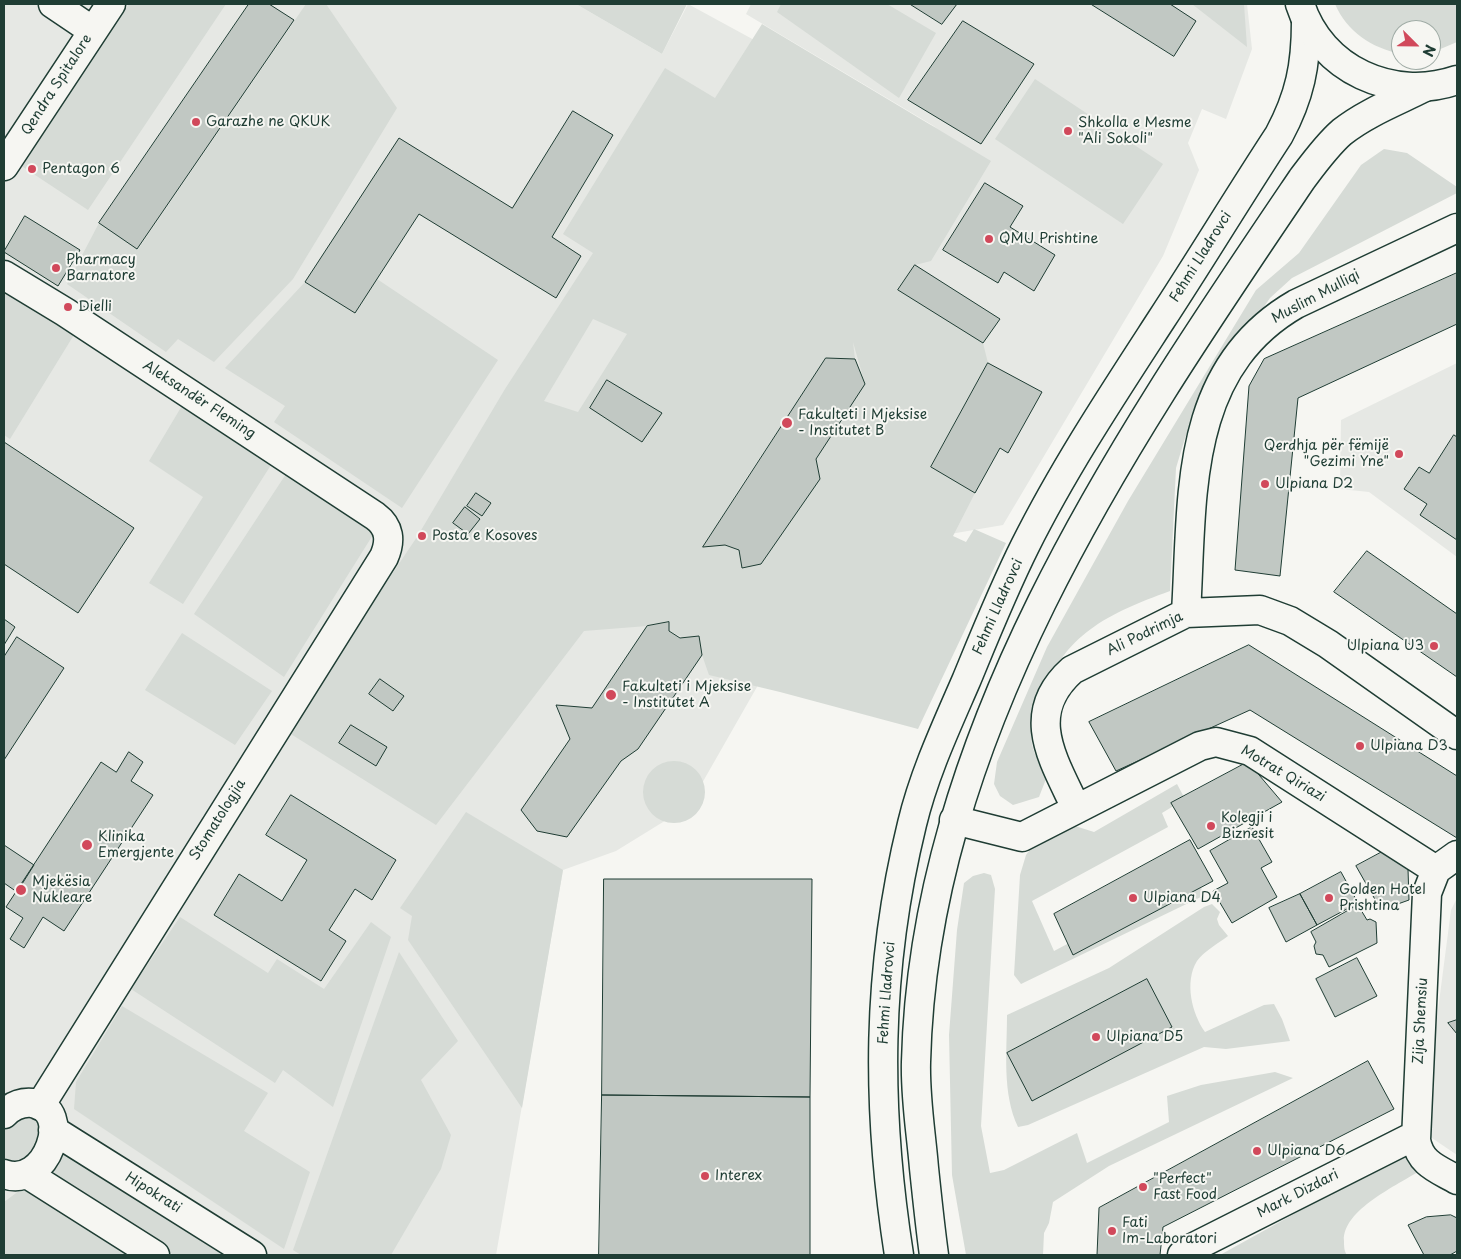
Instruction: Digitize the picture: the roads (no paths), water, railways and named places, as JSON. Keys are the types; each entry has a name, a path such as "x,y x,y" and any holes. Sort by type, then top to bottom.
{"street":[{"path":"53,4 93,31"},
{"name":"Qendra Spitalore","path":"4,166 111,4"},
{"path":"1303,13 1326,51 1355,72 1388,85 1423,88"},
{"name":"Fehmi Lladrovci","path":"899,1255 884,1138 882,1089 883,1001 895,910 916,808 934,756 1004,589 1039,519 1080,447 1279,135 1293,109 1301,83 1306,52 1303,13"},
{"path":"934,1255 917,1115 916,1062 925,954 954,820 1010,672 1045,596 1082,526 1137,430 1191,344 1319,157 1342,132 1371,114 1423,88 1457,80"},
{"name":"Muslim Mulliqi","path":"1186,613 1193,495 1201,432 1210,404 1238,354 1255,332 1274,317 1313,296 1457,228"},
{"name":"Aleksandër Fleming","path":"4,276 65,312 383,521 388,532"},
{"name":"Stomatologjia","path":"40,1106 384,556 389,543 388,532"},
{"name":"Ali Podrimja","path":"1076,808 1053,761 1046,738 1044,718 1050,698 1059,682 1072,670 1186,613 1260,610 1278,615 1328,644 1457,735"},
{"name":"Motrat Qiriazi","path":"954,820 1022,837 1200,746 1216,742 1250,751 1447,862"},
{"name":"Zija Shemsiu","path":"1416,1140 1426,907 1429,887 1447,862"},
{"path":"4,1114 18,1105 33,1103 40,1106 49,1115 53,1130 51,1144 38,1165 16,1174"},
{"name":"Hipokrati","path":"53,1130 252,1255"},
{"name":"Mark Dizdari","path":"1182,1255 1188,1250 1254,1216 1408,1139 1416,1140"},
{"path":"1416,1140 1418,1153 1422,1157 1457,1180"},
{"path":"16,1174 155,1255"}],"place":[{"name":"Garazhe ne QKUK","path":"196,122"},
{"name":"Shkolla e Mesme \"Ali Sokoli\"","path":"1068,131"},
{"name":"Pentagon 6","path":"32,169"},
{"name":"QMU Prishtine","path":"989,239"},
{"name":"Pharmacy Barnatore","path":"56,268"},
{"name":"Dielli","path":"68,307"},
{"name":"Fakulteti i Mjeksise - Institutet B","path":"787,423"},
{"name":"Qerdhja për fëmijë \"Gezimi Yne\"","path":"1399,454"},
{"name":"Ulpiana D2","path":"1265,484"},
{"name":"Posta e Kosoves","path":"422,536"},
{"name":"Ulpiana U3","path":"1434,646"},
{"name":"Fakulteti i Mjeksise - Institutet A","path":"611,695"},
{"name":"Ulpiana D3","path":"1360,746"},
{"name":"Kolegji i Biznesit","path":"1211,826"},
{"name":"Klinika Emergjente","path":"87,845"},
{"name":"Mjekësia Nukleare","path":"21,890"},
{"name":"Ulpiana D4","path":"1133,898"},
{"name":"Golden Hotel Prishtina","path":"1329,898"},
{"name":"Ulpiana D5","path":"1096,1037"},
{"name":"Ulpiana D6","path":"1257,1151"},
{"name":"Interex","path":"705,1176"},
{"name":"\"Perfect\" Fast Food","path":"1143,1187"},
{"name":"Fati Im-Laboratori","path":"1112,1231"}]}
